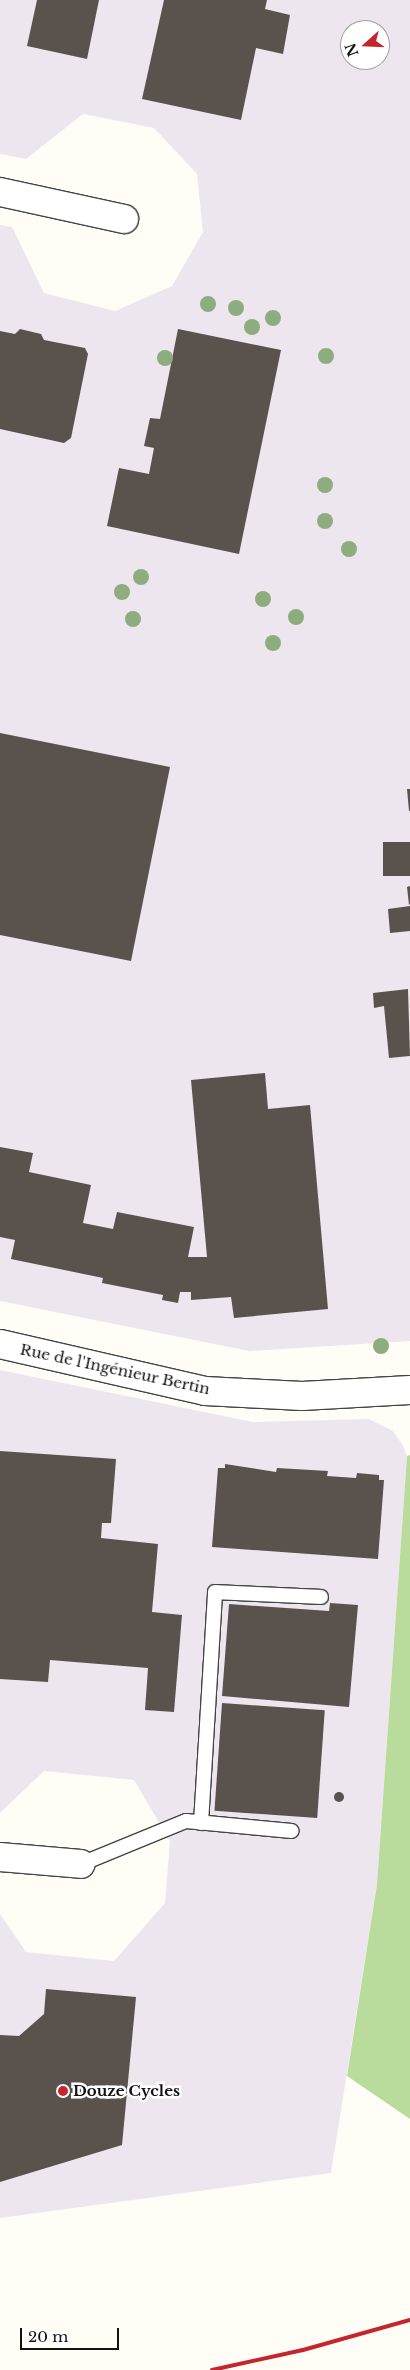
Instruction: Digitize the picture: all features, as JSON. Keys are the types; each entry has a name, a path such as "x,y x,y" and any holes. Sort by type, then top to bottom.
{"street":[{"path":"0,192 124,219"},
{"name":"Rue de l'Ingénieur Bertin","path":"0,1344 205,1391 302,1396 410,1390"},
{"path":"0,1857 81,1864"}],"lane":[{"path":"201,1823 215,1592 321,1597"},
{"path":"81,1864 186,1821 292,1831"}],"shaded area":[{"path":"0,0 410,0 410,1341 249,1351 0,1301 0,225 12,227 44,293 115,311 172,286 203,232 197,174 154,128 83,114 26,159 0,154"},
{"path":"0,1370 253,1422 369,1419 393,1431 403,1446 407,1456 377,1884 331,2173 0,2218 0,1914 26,1952 114,1961 165,1903 170,1841 134,1780 44,1771 0,1813"}],"green space":[{"path":"410,1455 410,2119 347,2076 377,1884 407,1456"}],"building":[{"path":"37,0 99,0 87,59 27,46"},
{"path":"164,0 267,0 265,9 290,15 283,54 256,48 241,120 142,99"},
{"path":"20,329 41,334 44,340 85,348 88,354 71,438 64,443 0,429 0,331 15,334"},
{"path":"178,329 281,350 239,554 107,526 119,468 149,474 154,448 144,446 150,418 160,419"},
{"path":"0,733 170,767 131,961 0,935"},
{"path":"407,789 410,789 410,811 409,811"},
{"path":"383,842 410,842 410,876 383,876"},
{"path":"410,886 410,904 409,905 407,887"},
{"path":"410,906 410,931 390,933 388,909"},
{"path":"408,989 410,1056 389,1058 384,1006 374,1008 373,993"},
{"path":"265,1073 268,1109 310,1105 328,1309 234,1318 231,1297 191,1300 191,1292 180,1292 178,1303 162,1300 163,1295 102,1283 103,1278 11,1259 15,1240 0,1237 0,1147 33,1153 29,1172 91,1185 83,1223 113,1229 117,1212 194,1227 188,1257 207,1257 191,1080"},
{"path":"0,1451 116,1459 111,1523 102,1523 101,1538 158,1544 152,1612 182,1615 174,1712 145,1710 148,1668 50,1660 48,1682 0,1679"},
{"path":"225,1464 276,1472 277,1468 328,1471 327,1476 356,1478 357,1473 379,1475 379,1480 384,1480 378,1559 212,1547 218,1468 225,1468"},
{"path":"330,1603 358,1605 349,1707 222,1696 229,1604 329,1611"},
{"path":"222,1703 325,1710 317,1818 214,1811"},
{"path":"337,1792 341,1792 344,1797 343,1801 337,1802 334,1799 334,1795"},
{"name":"Douze Cycles","path":"46,1989 136,1997 122,2145 0,2182 0,2035 19,2036 44,2014"}],"railway":[{"path":"212,2370 303,2350 410,2320"}],"place":[{"name":"Douze Cycles","path":"63,2091"}]}
